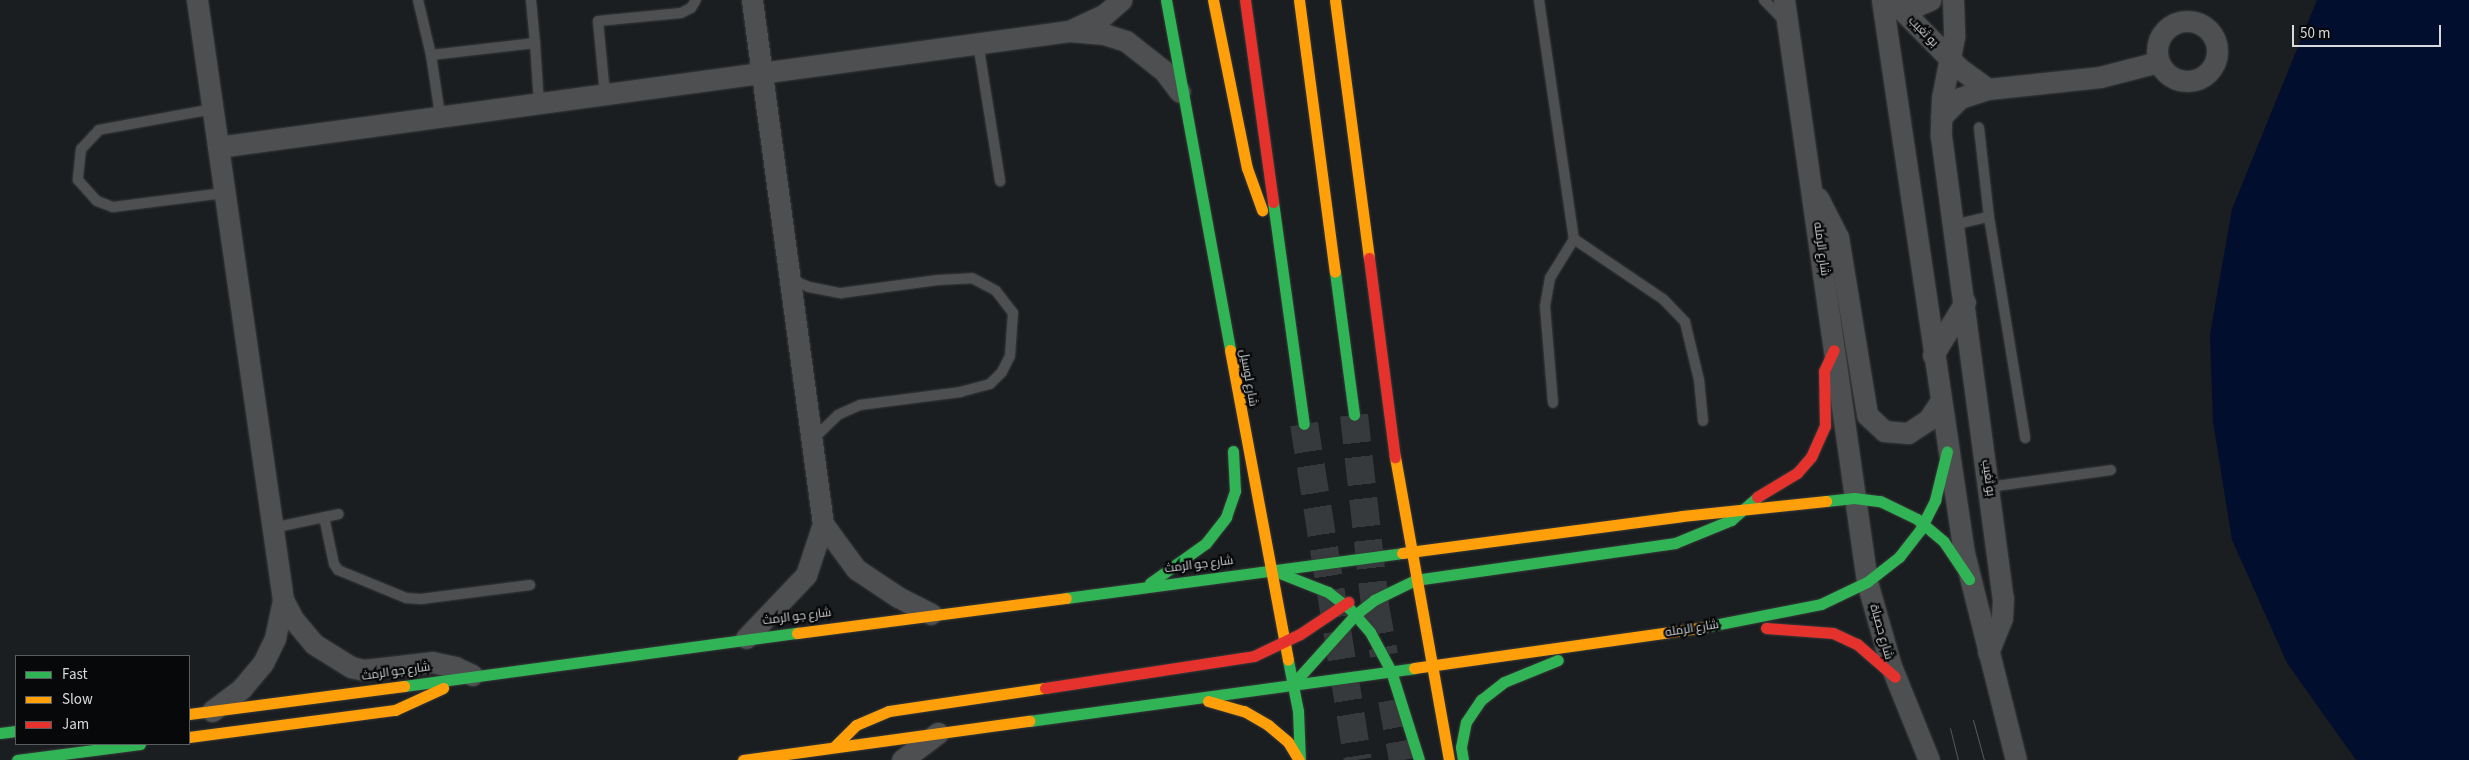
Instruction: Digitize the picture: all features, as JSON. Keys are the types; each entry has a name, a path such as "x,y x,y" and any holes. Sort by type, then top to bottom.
{"main road":[{"name":"شارع لوسيل","path":"1166,0 1181,94 1298,711 1300,760"},
{"path":"1212,0 1247,168 1278,242"},
{"path":"1245,0 1304,424"},
{"path":"1299,0 1354,414"},
{"path":"1335,0 1410,551 1449,760"},
{"path":"1292,685 1327,642 1355,614 1374,600 1415,580 1675,542 1714,530 1747,508 1761,494 1797,473 1811,457 1825,426 1824,371 1834,350"},
{"path":"1144,586 1206,543 1226,517 1235,490 1232,435 1237,392"},
{"name":"شارع الرمله","path":"1430,666 1579,646 1732,622 1821,604 1867,582 1899,557 1924,524 1942,480 1947,452"},
{"path":"1389,570 1410,551 1747,508 1854,498 1893,505 1924,524 1950,549 1969,579"},
{"name":"شارع جو الرمث","path":"190,714 746,638 1410,551"},
{"path":"1270,570 1309,582 1344,604 1355,614 1376,641 1391,671 1418,760"},
{"path":"834,747 856,725 888,712 1223,663 1254,656 1284,643 1359,593"},
{"path":"1732,622 1757,628 1799,628 1833,633 1857,644 1895,677"},
{"path":"1463,760 1461,747 1466,722 1481,700 1504,682 1562,659 1579,646"},
{"path":"743,760 796,757 834,747 1430,666"},
{"path":"190,737 395,710 472,676"},
{"path":"1191,698 1244,712 1268,725 1288,742 1300,760"},
{"path":"0,733 15,731"},
{"path":"17,760 132,745"}],"street":[{"path":"197,0 283,600 293,619 314,644 351,667 364,670 432,662 455,667 472,676"},
{"path":"746,638 806,576 823,524 752,0"},
{"path":"1069,31 1104,15 1121,0"},
{"name":"شارع الرمله","path":"1784,0 1854,498"},
{"name":"بو ثغيب","path":"1890,1 1911,8 1930,0"},
{"name":"بو ثغيب","path":"1953,0 1954,37 1941,117 1953,225 1965,302 2003,598 2002,618 1988,652"},
{"name":"شارع الرمله","path":"1890,1 1933,355 1947,452 1969,579"},
{"name":"بو ثغيب","path":"1890,1 1950,60 1988,89"},
{"path":"218,147 440,115 1069,31 1110,35 1126,41 1164,71 1181,94"},
{"path":"1941,117 1960,98 1988,89 2100,77 2158,62"},
{"path":"1812,190 1838,237 1867,415 1884,431 1908,433 1928,420 1940,402"},
{"path":"1933,355 1965,302"},
{"name":"شارع حصباة","path":"1854,498 1867,582 1895,677 1929,760"},
{"path":"823,524 856,569 898,597 931,614"},
{"path":"1969,579 2016,760"},
{"path":"211,712 242,688 263,662 275,638 283,600"},
{"path":"902,760 939,732"}],"lane":[{"path":"418,0 431,55 440,115"},
{"path":"531,0 539,103"},
{"path":"605,94 598,21 681,13 691,8 696,0"},
{"path":"1539,0 1574,239 1550,278 1544,306 1554,402"},
{"path":"1764,0 1788,26"},
{"path":"431,55 535,43"},
{"path":"978,43 1000,181"},
{"path":"212,109 99,130 81,149 78,180 97,201 113,207 224,193"},
{"path":"1978,128 1989,216 2026,438"},
{"path":"1953,225 1989,216"},
{"path":"1574,239 1663,299 1684,322 1699,380 1703,421"},
{"path":"790,279 809,287 841,293 938,280 972,278 996,291 1013,313 1010,356 1002,372 990,384 953,393 860,405 838,415 812,440"},
{"path":"1989,487 2111,470"},
{"path":"272,528 339,514"},
{"path":"324,517 334,564 338,570 406,598 421,599 530,585"}],"water":[{"path":"2317,0 2469,0 2469,760 2356,760 2287,663 2232,540 2213,422 2210,334 2232,209"}],"tunnel":[{"path":"1354,415 1375,606 1384,655"},
{"path":"1304,424 1358,760"},
{"path":"1392,700 1403,760"}],"tram line":[{"path":"1973,720 1984,760"},
{"path":"1950,728 1958,760"}],"traffic: fast":[{"path":"1166,0 1230,350"},
{"path":"1273,202 1304,424"},
{"path":"1335,272 1354,415"},
{"path":"1150,583 1206,543 1226,517 1235,491 1233,451"},
{"path":"1704,627 1821,604 1867,582 1899,557 1920,530 1935,500 1947,451"},
{"path":"1292,685 1355,615 1374,600 1415,580 1675,543 1731,520 1757,497"},
{"path":"1826,501 1854,498 1880,501 1917,519 1944,542 1969,579"},
{"path":"1066,598 1402,553"},
{"path":"1277,572 1328,592 1350,609 1370,632 1391,671 1419,760"},
{"path":"404,686 797,633"},
{"path":"1288,660 1298,711 1300,760"},
{"path":"1463,760 1461,747 1466,722 1481,700 1504,682 1558,660"},
{"path":"1029,721 1414,668"},
{"path":"0,733 15,731"},
{"path":"17,760 132,745"}],"traffic: slow":[{"path":"1213,0 1247,168 1262,210"},
{"path":"1299,0 1335,272"},
{"path":"1335,0 1369,258"},
{"path":"1230,350 1288,660"},
{"path":"1395,457 1449,760"},
{"path":"1402,553 1682,516 1826,501"},
{"path":"797,633 1066,598"},
{"path":"1414,668 1704,627"},
{"path":"190,714 404,686"},
{"path":"190,737 395,710 443,688"},
{"path":"834,747 856,725 889,711 1045,688"},
{"path":"1208,701 1244,711 1268,725 1288,742 1299,760"},
{"path":"743,760 1029,721"}],"traffic: jam":[{"path":"1245,0 1273,202"},
{"path":"1369,258 1395,457"},
{"path":"1757,497 1797,473 1811,457 1825,426 1824,371 1834,350"},
{"path":"1045,688 1254,656 1300,634 1348,602"},
{"path":"1766,628 1833,633 1857,644 1895,677"}]}
